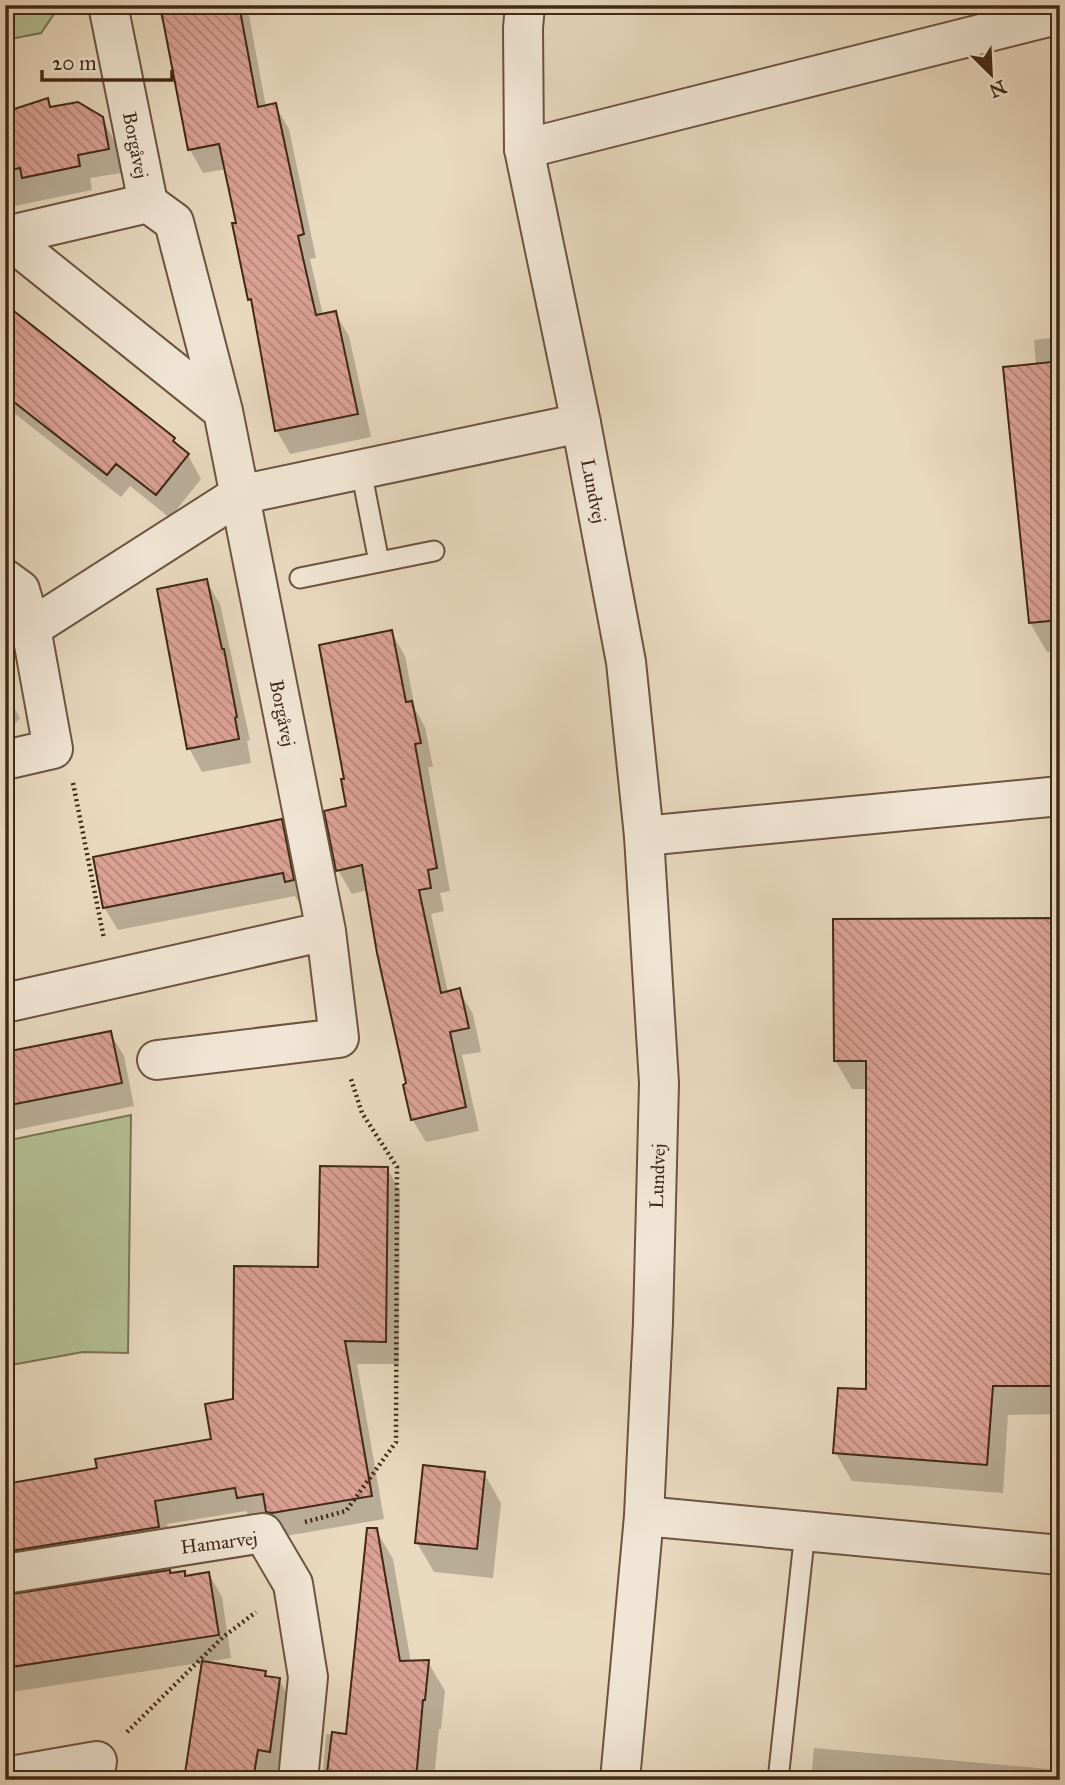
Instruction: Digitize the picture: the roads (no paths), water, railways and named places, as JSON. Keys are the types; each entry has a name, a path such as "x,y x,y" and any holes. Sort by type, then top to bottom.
{"street":[{"name":"Borgåvej","path":"108,5 148,203 174,222 223,411 326,931 339,1038 157,1060"},
{"name":"Lundvej","path":"525,5 524,149 581,423 626,662 644,836 659,1083 653,1322 643,1516 620,1780"},
{"path":"524,149 1060,14"},
{"name":"Borgåvej","path":"6,236 148,203"},
{"name":"Borgåvej","path":"6,236 223,411"},
{"path":"32,628 239,495 581,423"},
{"path":"5,579 20,590 32,628 53,749 5,760"},
{"path":"644,836 1060,796"},
{"path":"5,1003 326,931"},
{"path":"643,1516 1060,1555"},
{"name":"Hamarvej","path":"5,1574 264,1533 293,1584 308,1677 298,1780"},
{"path":"5,1777 96,1771"}],"lane":[{"path":"361,470 379,562"},
{"path":"300,578 434,551"},
{"path":"778,1780 804,1531"}]}
